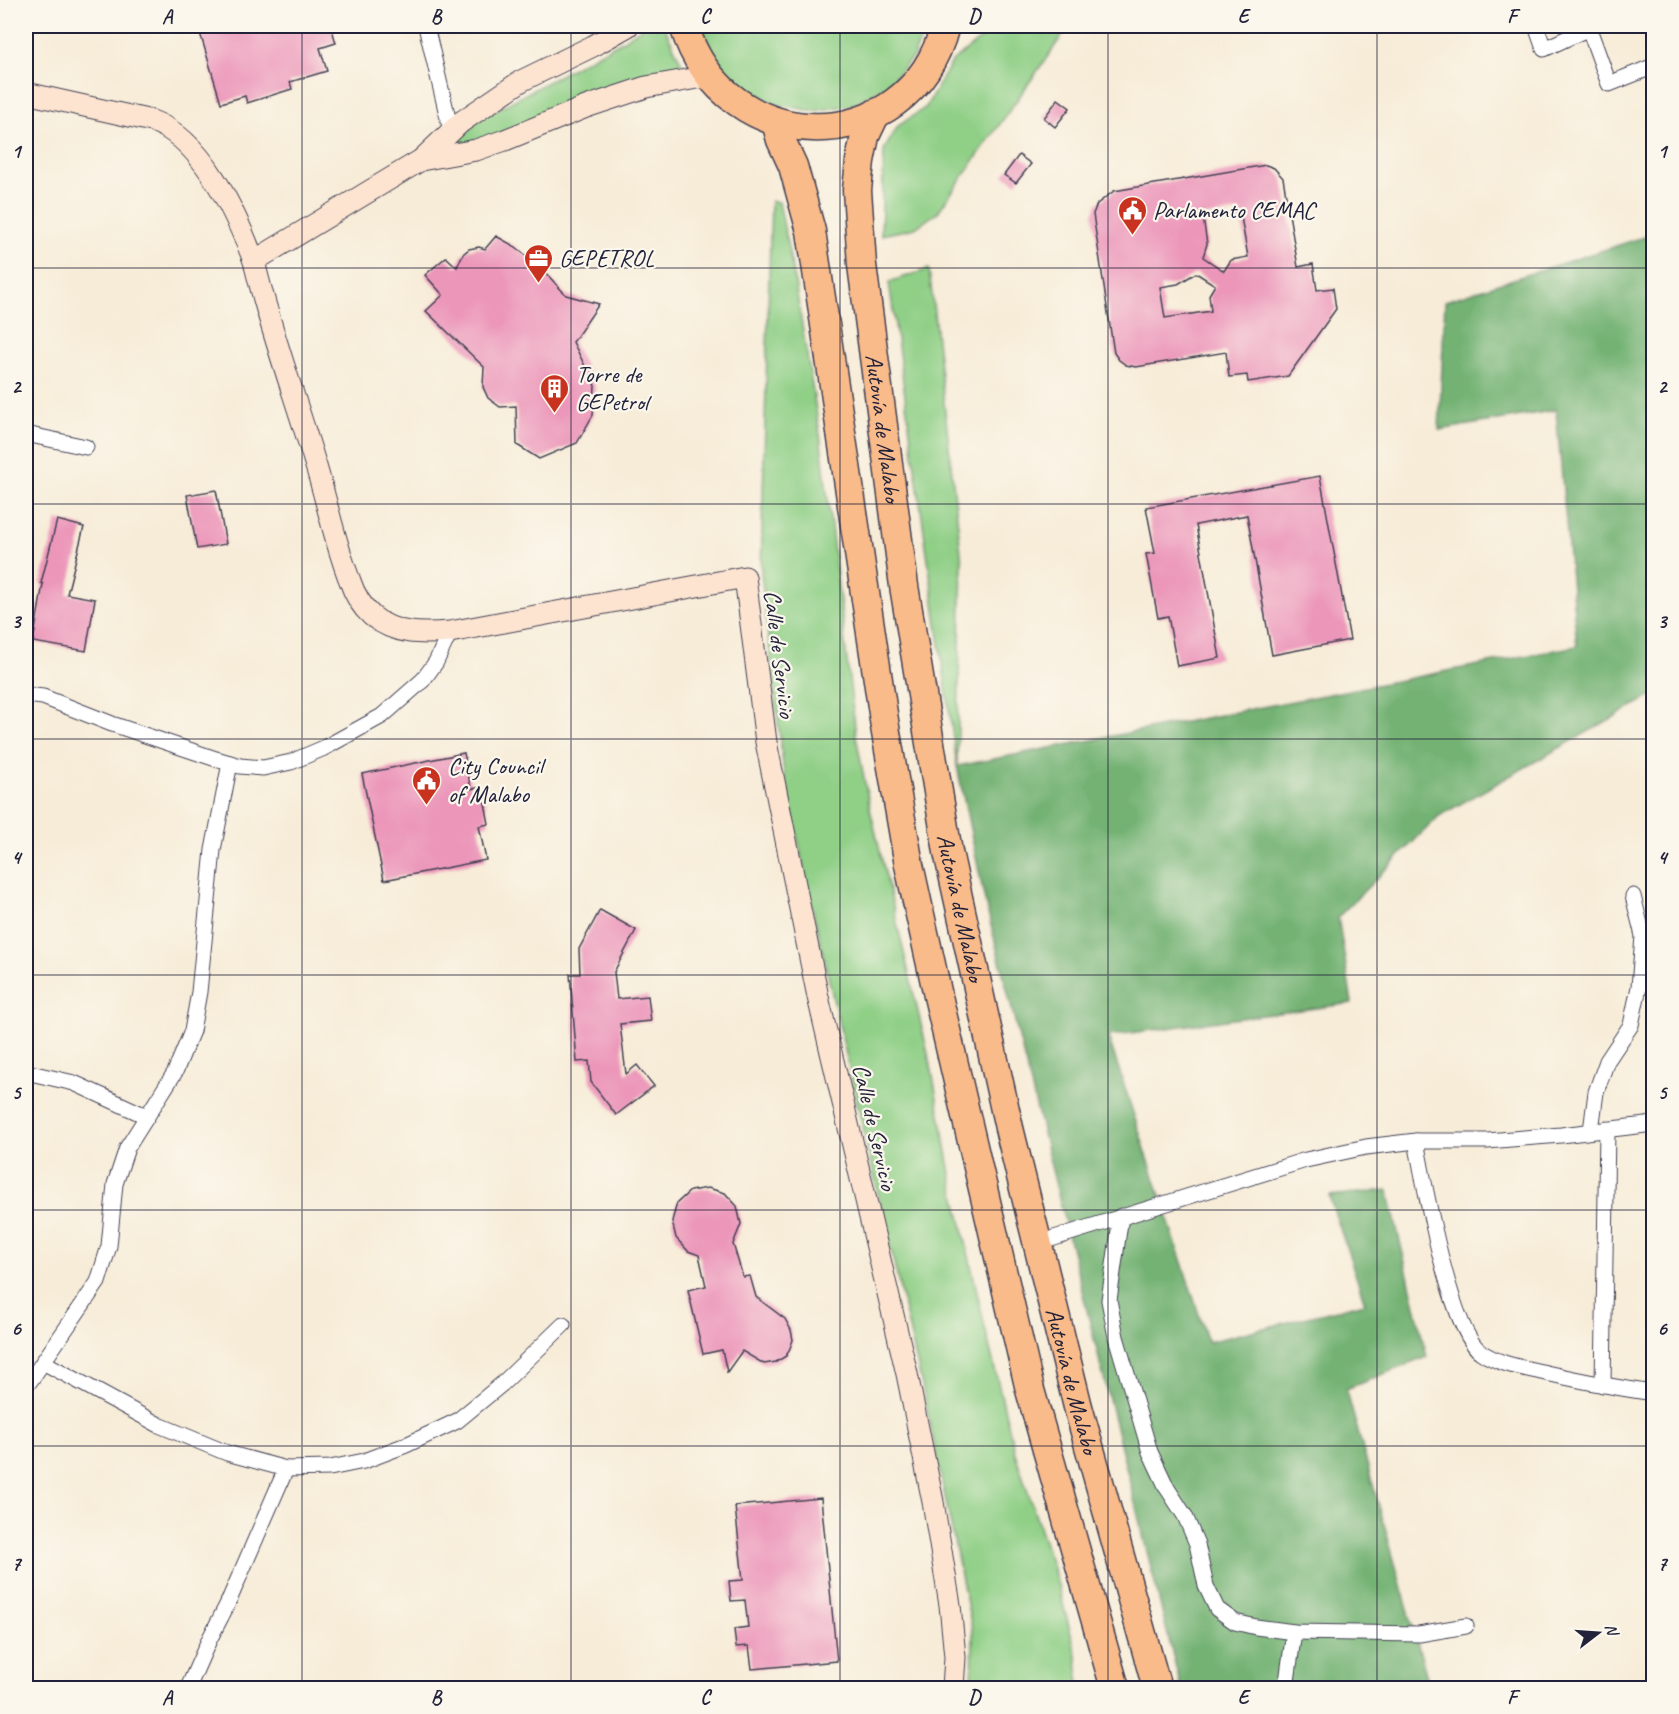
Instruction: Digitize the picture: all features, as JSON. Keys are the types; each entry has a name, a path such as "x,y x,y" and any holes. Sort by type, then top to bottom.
{"highway":[{"path":"684,26 697,60 723,92 757,115 796,126 837,126 857,121 894,102 923,74 950,30"},
{"name":"Autovía de Malabo","path":"876,113 865,136 860,162 857,190 860,248 904,586 948,852 1009,1128 1078,1407 1157,1689"},
{"name":"Autovía de Malabo","path":"776,122 781,140 793,166 811,231 885,727 909,865 1030,1390 1115,1689"},
{"path":"1092,1609 1096,1689"}],"street":[{"path":"426,26 451,131"},
{"path":"254,261 421,160 451,131 521,81 628,26"},
{"path":"1536,26 1544,49 1588,27 1609,84 1653,66"},
{"path":"421,160 476,150 586,107 646,87 709,76"},
{"path":"26,93 152,121 167,126 184,141 227,197 242,228 254,261 261,293 350,581 359,599 371,615 400,631 423,634 450,632 436,662 423,680 382,716 324,748 291,762 263,768 230,763 112,724 43,697 26,696"},
{"path":"26,434 86,447"},
{"name":"Calle de Servicio","path":"450,632 745,577 766,742 818,997 907,1374 933,1502 950,1605 955,1657 953,1689"},
{"path":"26,1384 98,1282 109,1246 115,1184 128,1148 175,1072 192,1031 199,992 213,850 230,763"},
{"path":"1591,1131 1596,1092 1607,1061 1631,1025 1639,987 1643,936 1633,896"},
{"path":"26,1072 74,1083 146,1116"},
{"path":"1038,1243 1306,1160 1366,1146 1416,1141 1487,1141 1653,1124"},
{"path":"1603,1385 1607,1129"},
{"path":"1416,1141 1441,1261 1459,1315 1468,1336 1480,1352 1509,1365 1603,1385 1653,1392"},
{"path":"1121,1216 1109,1300 1116,1337 1150,1452 1167,1488 1185,1516 1197,1544 1206,1586 1217,1609 1235,1622 1294,1632 1419,1634 1466,1626"},
{"path":"43,1362 159,1425 227,1453 286,1469 330,1468 364,1461 406,1445 457,1421 502,1384 563,1325"},
{"path":"188,1689 286,1469"},
{"path":"1286,1689 1294,1632"}],"green space":[{"path":"644,26 664,26 688,77 659,72 479,144 451,147 480,119 622,41"},
{"path":"701,26 927,26 913,57 886,86 852,105 813,111 774,104 740,85 714,55"},
{"path":"1002,26 1069,26 938,212 915,228 881,235 884,150 898,126 926,107 952,62 980,39"},
{"path":"771,201 779,202 820,434 856,736 870,809 932,1071 953,1185 985,1328 1015,1453 1055,1575 1077,1655 1079,1688 972,1688 973,1633 922,1385 811,902 784,774 761,572"},
{"path":"1653,234 1653,695 1439,816 1338,917 1352,1003 1108,1036 1208,1342 1365,1303 1329,1196 1388,1190 1427,1357 1346,1389 1430,1688 1181,1688 985,901 957,766 1577,646 1556,410 1439,430 1445,301"},
{"path":"929,269 962,562 957,766 889,282"}],"building":[{"path":"198,26 331,26 336,43 320,48 327,71 290,82 292,89 247,103 245,96 221,103"},
{"path":"1058,99 1070,108 1055,127 1044,118"},
{"path":"1019,155 1031,164 1016,183 1004,175"},
{"path":"1266,165 1274,168 1283,178 1298,267 1313,264 1317,290 1333,288 1336,309 1288,376 1248,382 1247,375 1229,377 1226,352 1136,367 1126,365 1119,360 1114,353 1093,214 1097,204 1114,191","holes":["1240,211 1248,257 1231,260 1224,271 1203,257 1207,244 1203,217","1196,273 1215,285 1209,295 1211,311 1165,318 1160,287 1178,284"]},
{"path":"496,236 516,247 543,270 566,295 599,304 573,342 595,386 593,415 577,443 539,459 517,445 516,406 500,407 488,398 483,387 484,367 426,311 443,295 425,275 446,257 457,267 463,254 469,249 479,247 485,249"},
{"path":"1320,476 1350,640 1272,655 1247,515 1196,525 1220,658 1177,666 1168,616 1158,618 1146,554 1155,553 1146,507"},
{"path":"216,490 226,544 197,549 187,495"},
{"path":"57,520 84,527 67,594 95,599 86,651 33,642 43,584 41,583"},
{"name":"City Council of Malabo","path":"464,753 471,789 482,787 489,824 479,826 486,860 384,880 362,774"},
{"path":"600,910 636,930 614,972 617,999 648,996 651,1021 620,1024 626,1074 637,1065 654,1086 616,1115 591,1082 589,1061 577,1062 570,974 580,974 579,949"},
{"path":"708,1188 725,1193 737,1206 741,1224 733,1244 743,1277 750,1276 756,1297 785,1319 791,1330 793,1340 790,1348 786,1356 776,1362 764,1364 742,1351 727,1372 722,1350 703,1354 688,1290 706,1286 699,1255 688,1251 676,1238 672,1221 677,1203 690,1191"},
{"path":"821,1498 837,1661 752,1669 749,1646 736,1647 734,1629 748,1627 745,1600 731,1601 729,1581 743,1580 735,1506"}],"place":[{"name":"Parlamento CEMAC","path":"1132,236"},
{"name":"GEPETROL","path":"538,284"},
{"name":"Torre de GEPetrol","path":"555,414"},
{"name":"City Council of Malabo","path":"427,806"}]}
